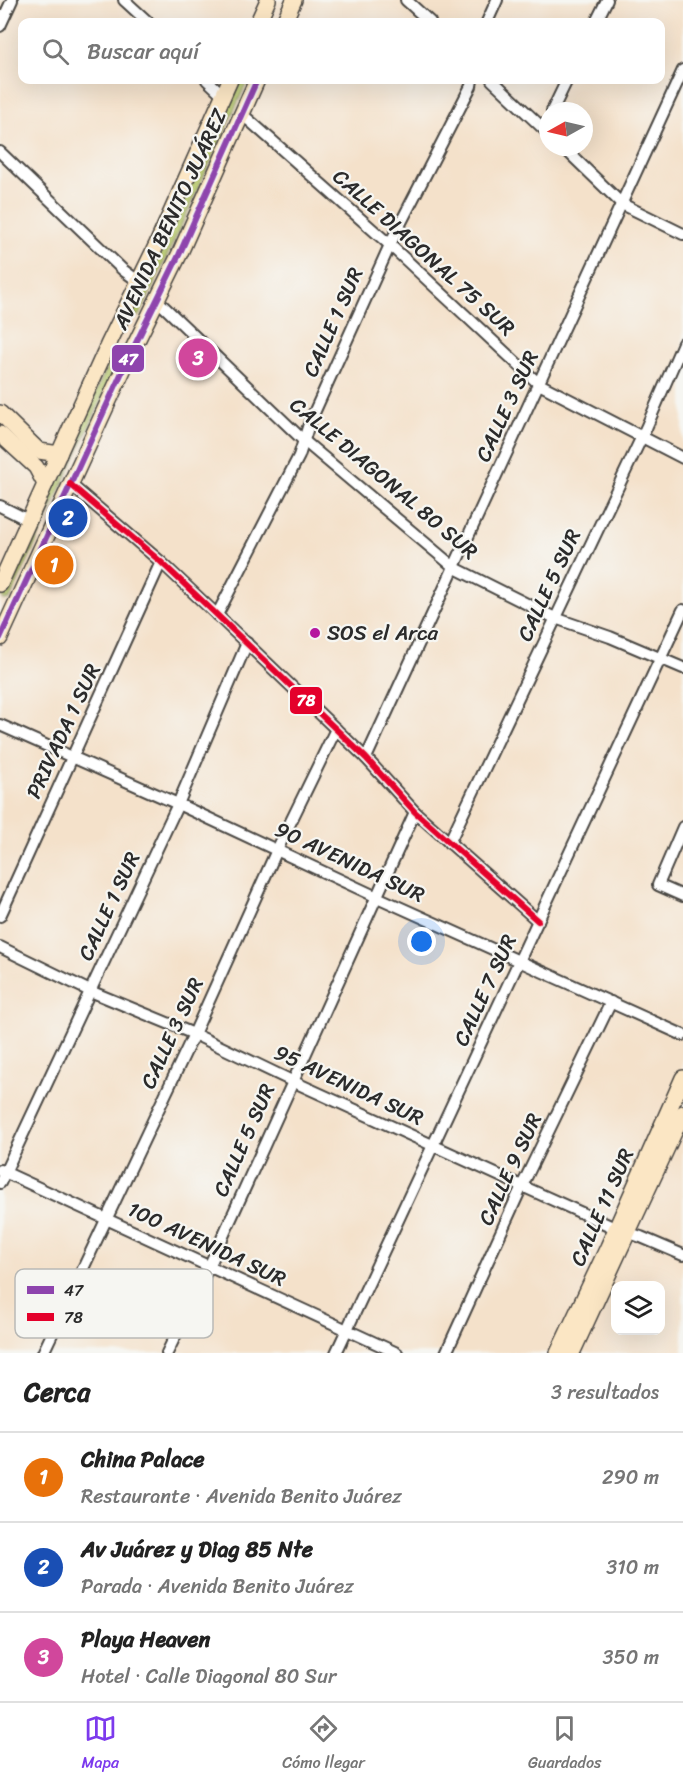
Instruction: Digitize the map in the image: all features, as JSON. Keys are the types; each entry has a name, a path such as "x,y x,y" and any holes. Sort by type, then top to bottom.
{"main road":[{"path":"260,18 268,0"},
{"path":"286,18 294,0"},
{"name":"AVENIDA BENITO JUÁREZ","path":"0,584 228,84"},
{"name":"AVENIDA BENITO JUÁREZ","path":"0,638 7,604 70,484 179,255 255,84"},
{"path":"128,304 131,320 134,322 148,319"},
{"path":"108,345 122,347 128,359"},
{"path":"0,413 39,451 59,454"},
{"path":"0,434 36,467 45,484"},
{"name":"CALLE 11 SUR","path":"572,1353 683,1078"},
{"name":"CALLE 11 SUR","path":"558,1353 608,1247 622,1230 683,1113"}],"street":[{"path":"0,26 12,0"},
{"path":"124,0 136,4 145,18"},
{"path":"406,0 426,18"},
{"path":"489,18 497,0"},
{"path":"598,18 607,0"},
{"name":"CALLE 3 SUR","path":"366,758 683,70"},
{"path":"211,84 223,95"},
{"name":"CALLE 1 SUR","path":"217,615 299,456 303,440 390,245 471,84"},
{"path":"497,84 539,120"},
{"path":"556,102 565,84"},
{"name":"CALLE DIAGONAL 75 SUR","path":"242,114 390,245 539,384 683,458"},
{"path":"0,152 123,270 138,281"},
{"path":"572,156 622,204 683,234"},
{"name":"CALLE DIAGONAL 80 SUR","path":"157,300 303,440 455,568 555,618 610,637 683,668"},
{"name":"CALLE 5 SUR","path":"449,843 641,437 683,343"},
{"path":"70,484 161,562 366,758 415,812 538,921"},
{"path":"0,506 28,520"},
{"name":"PRIVADA 1 SUR","path":"0,916 161,562"},
{"name":"CALLE 7 SUR","path":"336,1353 683,610"},
{"name":"CALLE 1 SUR","path":"0,1183 2,1171 178,804 247,643"},
{"name":"90 AVENIDA SUR","path":"0,725 683,1035"},
{"name":"CALLE 3 SUR","path":"82,1269 336,729"},
{"name":"CALLE 5 SUR","path":"208,1267 415,812"},
{"path":"683,827 658,885 683,896"},
{"name":"95 AVENIDA SUR","path":"0,947 90,991 194,1034 292,1082 522,1186 683,1255"},
{"name":"CALLE 9 SUR","path":"446,1353 522,1186 611,1002"},
{"name":"100 AVENIDA SUR","path":"2,1171 212,1269"},
{"name":"100 AVENIDA SUR","path":"213,1269 397,1353"},
{"name":"CALLE 3 SUR","path":"43,1353 50,1338"},
{"name":"CALLE 5 SUR","path":"167,1353 174,1338"}],"green space":[{"path":"237,84 246,84 140,315 135,317 133,311"},
{"path":"119,350 121,357 10,599 4,600 2,596 114,352"}],"transit line":[{"name":"47","path":"0,638 128,359 179,255 255,84"},
{"name":"78","path":"70,484 161,562 366,758 415,812 538,921"}],"place":[{"name":"Playa Heaven","path":"198,358"},
{"name":"Av Juárez y Diag 85 Nte","path":"68,518"},
{"name":"China Palace","path":"54,565"},
{"name":"SOS el Arca","path":"315,633"}]}
